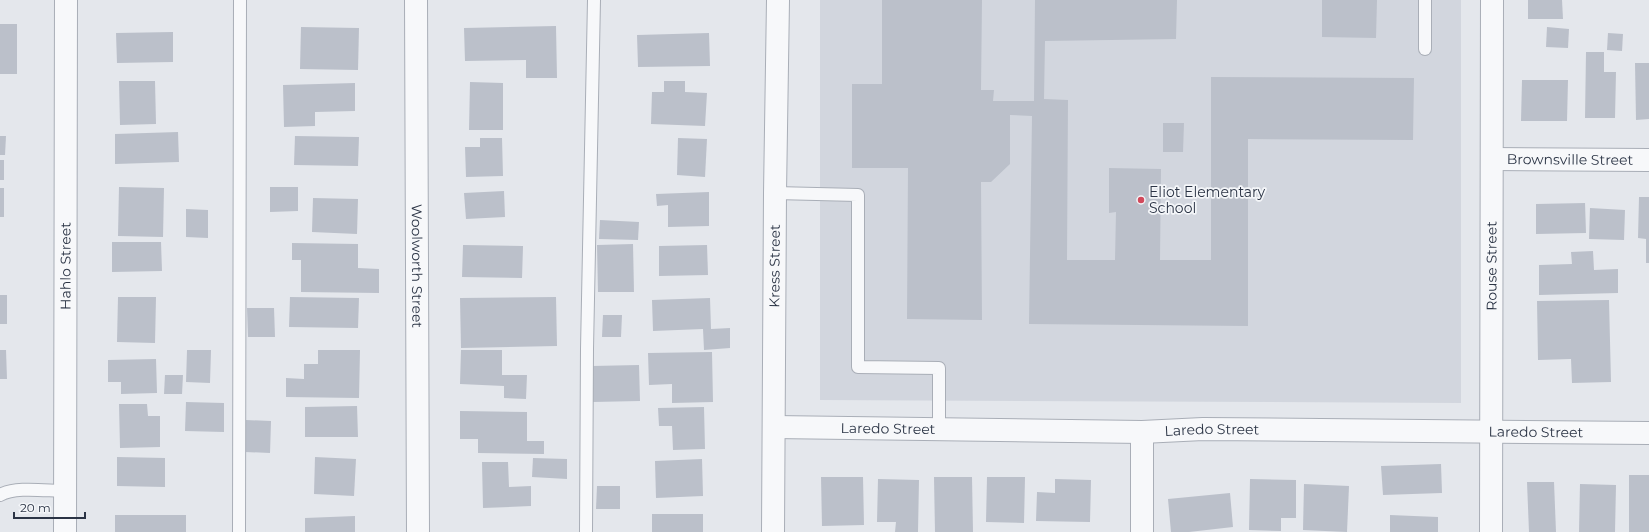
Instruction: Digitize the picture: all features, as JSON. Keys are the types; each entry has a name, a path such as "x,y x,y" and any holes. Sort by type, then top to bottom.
{"street":[{"name":"Hahlo Street","path":"65,532 66,0"},
{"name":"Woolworth Street","path":"416,0 418,532"},
{"name":"Kress Street","path":"773,532 778,0"},
{"name":"Rouse Street","path":"1491,532 1492,0"},
{"name":"Brownsville Street","path":"1492,159 1649,160"},
{"name":"Laredo Street","path":"774,427 1142,432 1211,429 1491,433 1649,433"},
{"path":"1142,432 1142,532"}],"lane":[{"path":"239,532 240,0"},
{"path":"586,532 587,349 594,0"},
{"path":"1425,0 1425,49"},
{"path":"775,193 858,195 858,367 939,368 939,430"},
{"path":"0,495 14,490 65,491"}],"shaded area":[{"name":"Eliot Elementary School","path":"820,0 1461,0 1461,403 820,400"}],"building":[{"path":"882,0 982,0 981,90 994,90 993,101 1034,101 1035,0 1177,0 1176,39 1045,41 1044,99 1068,100 1067,260 1115,260 1116,212 1109,213 1109,168 1161,169 1160,260 1211,260 1211,77 1414,78 1413,140 1248,139 1248,326 1029,324 1032,116 1010,115 1010,164 991,182 981,182 982,320 907,319 908,168 852,168 852,84 882,84"},
{"path":"1322,0 1377,0 1376,38 1322,37"},
{"path":"1528,0 1562,0 1563,19 1528,19"},
{"path":"0,24 17,24 17,74 0,74"},
{"path":"556,26 557,78 526,78 526,60 465,61 464,28"},
{"path":"301,27 359,28 358,70 300,69"},
{"path":"1547,27 1569,29 1568,48 1546,47"},
{"path":"173,32 173,62 117,63 116,33"},
{"path":"709,33 710,66 638,67 637,35"},
{"path":"1608,33 1623,34 1622,51 1607,50"},
{"path":"1586,52 1604,52 1604,72 1616,72 1615,118 1585,118"},
{"path":"1635,63 1649,63 1649,119 1636,120"},
{"path":"1522,80 1568,80 1567,121 1521,121"},
{"path":"119,81 155,81 156,124 120,125"},
{"path":"664,81 685,81 685,92 707,93 705,126 651,124 652,92 664,92"},
{"path":"470,82 503,83 503,130 469,130"},
{"path":"355,83 355,111 315,112 315,126 284,127 283,85"},
{"path":"1163,123 1184,123 1183,152 1163,152"},
{"path":"178,132 179,162 115,164 115,134"},
{"path":"0,136 6,136 5,155 0,155"},
{"path":"295,136 359,137 358,166 294,165"},
{"path":"480,138 502,138 503,176 466,177 465,147 480,147"},
{"path":"678,138 707,139 705,177 677,175"},
{"path":"0,160 4,160 4,180 0,180"},
{"path":"119,187 164,188 163,237 118,236"},
{"path":"270,187 298,187 298,211 270,212"},
{"path":"0,188 4,188 4,217 0,217"},
{"path":"504,191 505,217 466,219 464,193"},
{"path":"709,192 709,226 668,227 668,205 657,206 656,194"},
{"path":"1639,197 1649,197 1649,263 1646,263 1646,239 1638,238"},
{"path":"313,198 358,199 357,234 312,232"},
{"path":"1585,203 1586,233 1536,234 1536,204"},
{"path":"1590,208 1625,210 1624,240 1589,239"},
{"path":"186,209 208,210 208,238 186,237"},
{"path":"600,220 639,222 638,240 599,239"},
{"path":"112,242 161,242 162,271 112,272"},
{"path":"292,243 358,244 358,268 379,269 379,293 301,292 301,260 292,260"},
{"path":"633,244 634,292 598,292 597,245"},
{"path":"463,245 523,246 522,278 462,277"},
{"path":"707,245 708,275 659,276 659,246"},
{"path":"1593,251 1594,270 1618,269 1618,293 1539,295 1539,265 1572,264 1571,252"},
{"path":"0,295 7,295 7,324 0,324"},
{"path":"118,297 156,297 155,343 117,342"},
{"path":"290,297 359,298 358,328 289,327"},
{"path":"556,297 557,346 461,348 460,298"},
{"path":"710,298 711,329 730,328 730,348 704,350 703,329 653,331 652,300"},
{"path":"1609,300 1611,382 1572,383 1571,359 1538,360 1537,301"},
{"path":"247,308 274,308 275,337 248,337"},
{"path":"603,315 622,315 621,337 602,337"},
{"path":"0,350 6,350 7,379 0,379"},
{"path":"187,350 211,350 210,383 186,382"},
{"path":"318,350 360,350 359,398 286,397 286,378 304,379 304,364 318,364"},
{"path":"461,350 502,350 502,375 527,375 526,399 504,398 504,386 460,384"},
{"path":"712,352 713,402 672,403 672,384 649,385 648,353"},
{"path":"156,359 157,393 121,394 121,382 108,382 108,360"},
{"path":"639,365 640,401 593,402 592,366"},
{"path":"165,375 183,375 182,394 164,394"},
{"path":"186,402 224,403 224,432 185,431"},
{"path":"119,404 147,404 148,416 160,416 160,447 120,448"},
{"path":"357,406 358,437 305,437 305,407"},
{"path":"704,407 705,449 673,450 672,426 659,426 658,408"},
{"path":"460,411 527,412 527,441 544,441 544,454 478,453 478,439 460,439"},
{"path":"246,420 271,421 270,453 245,452"},
{"path":"117,457 165,458 165,487 117,486"},
{"path":"315,457 356,459 354,496 314,494"},
{"path":"533,458 567,459 567,479 532,477"},
{"path":"702,459 703,496 656,498 655,461"},
{"path":"482,462 508,462 509,487 531,486 531,506 483,508"},
{"path":"1441,464 1442,493 1383,495 1381,466"},
{"path":"1629,475 1649,475 1649,532 1629,532"},
{"path":"821,477 863,477 864,525 822,526"},
{"path":"934,477 972,477 973,532 935,532"},
{"path":"987,477 1025,477 1024,523 986,522"},
{"path":"878,479 919,480 918,532 895,532 896,522 877,522"},
{"path":"1055,479 1091,480 1090,522 1036,521 1037,492 1055,493"},
{"path":"1250,479 1296,480 1296,518 1281,518 1281,531 1249,530"},
{"path":"1527,482 1554,482 1556,532 1529,532"},
{"path":"1304,484 1349,486 1347,532 1303,530"},
{"path":"1580,484 1616,485 1615,532 1579,532"},
{"path":"597,486 620,486 620,509 596,509"},
{"path":"1230,493 1233,527 1189,532 1171,532 1168,499"},
{"path":"652,514 703,514 703,532 652,532"},
{"path":"115,515 186,515 186,532 115,532"},
{"path":"1390,515 1438,517 1438,532 1390,532"},
{"path":"355,516 355,532 305,532 305,518"}],"place":[{"name":"Eliot Elementary School","path":"1141,200"}]}
